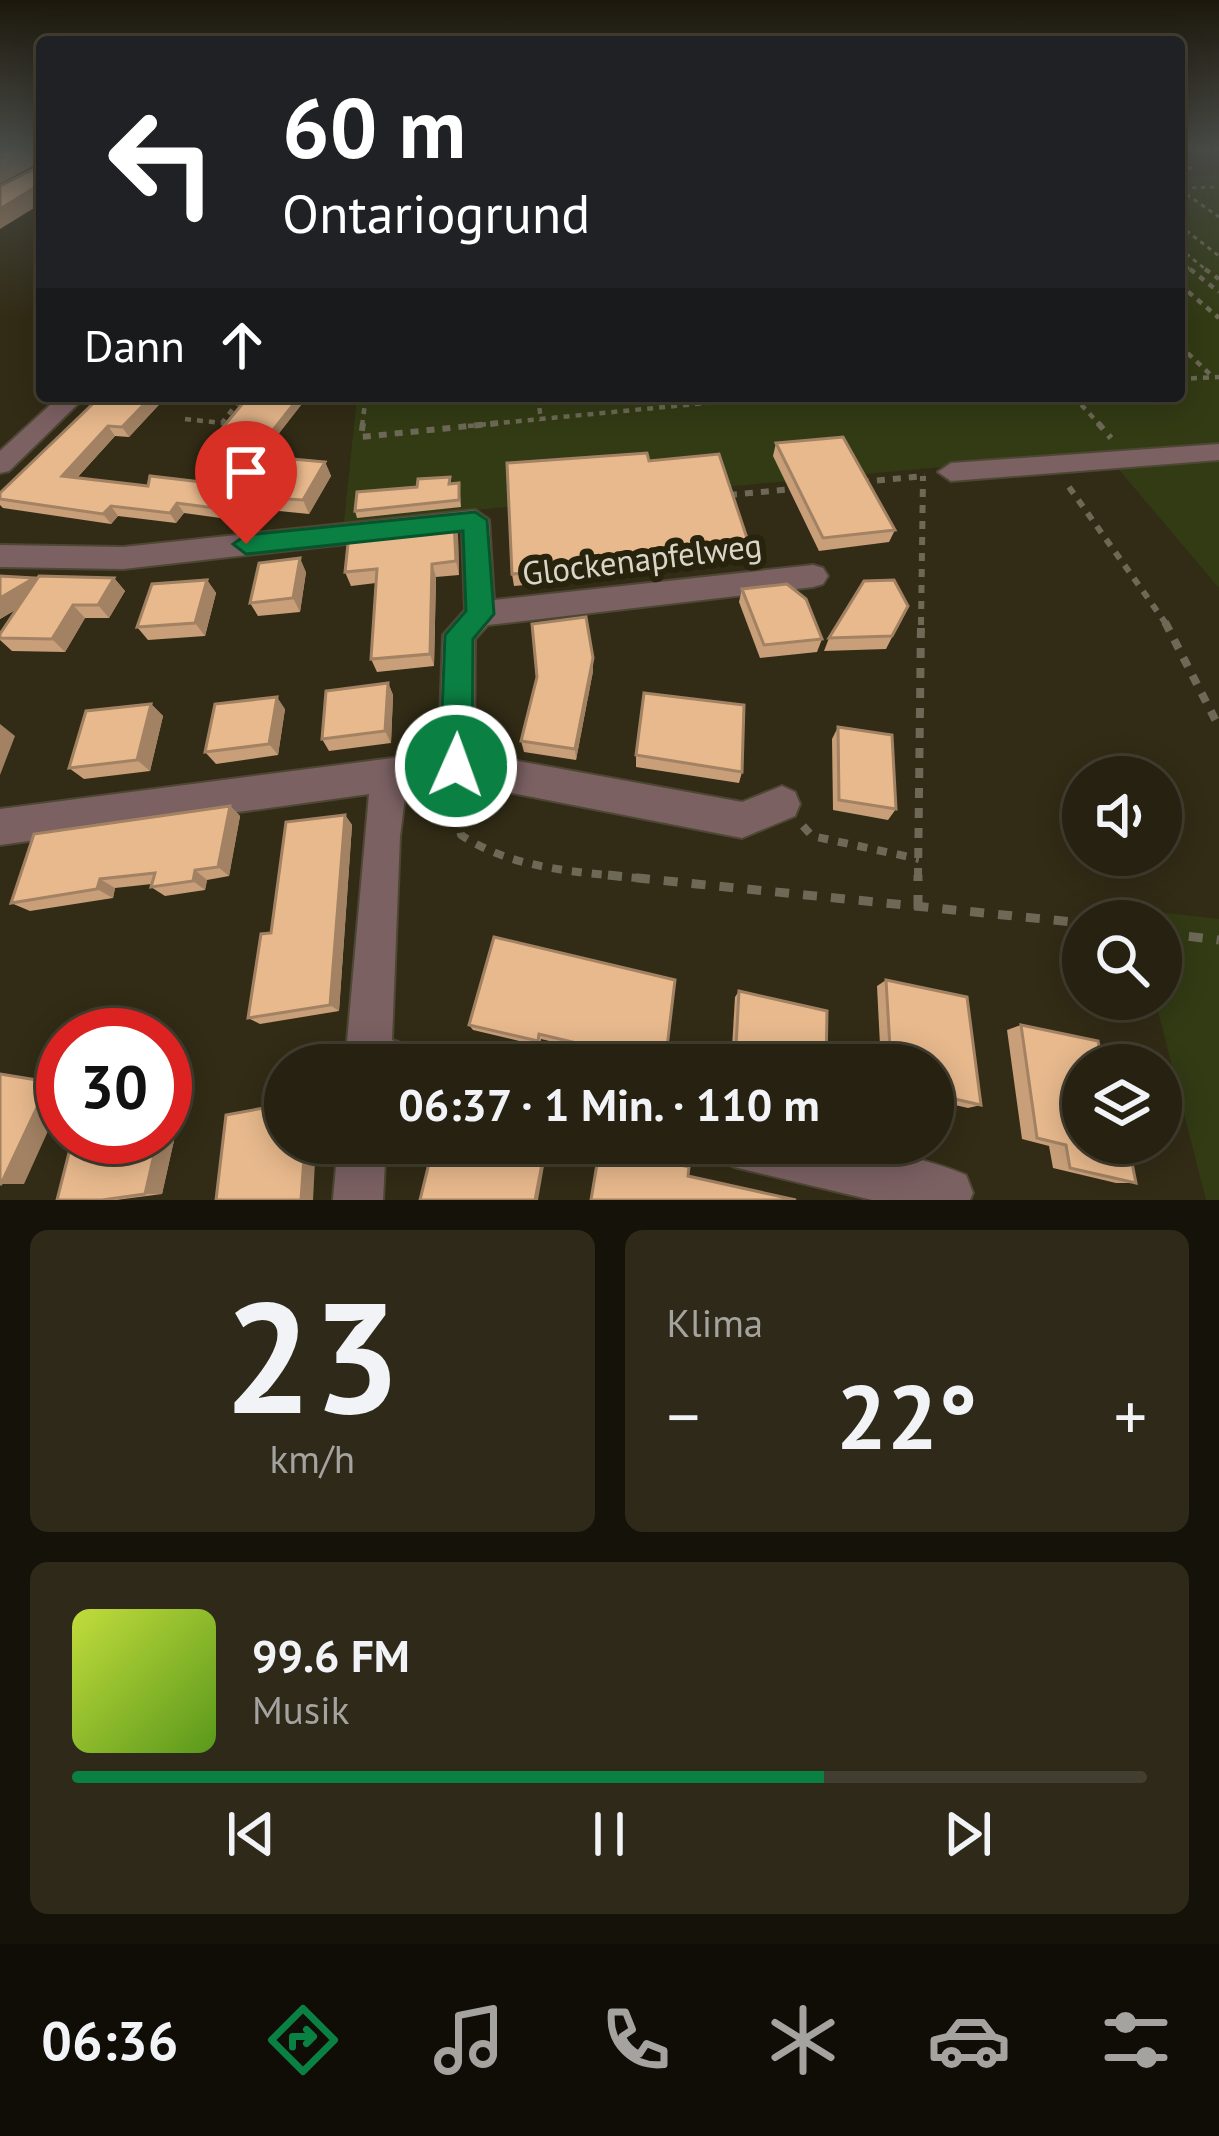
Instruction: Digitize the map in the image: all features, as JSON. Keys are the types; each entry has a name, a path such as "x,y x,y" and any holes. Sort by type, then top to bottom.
{"street":[{"path":"0,465 68,402"},
{"path":"951,472 1219,452"},
{"path":"0,556 123,558 475,520 480,614 459,635 456,766"},
{"name":"Glockenapfelweg","path":"480,614 812,576"},
{"path":"0,827 391,771 456,766 742,820 782,804"},
{"path":"379,1044 381,836 391,771"},
{"path":"358,1200 361,1164"},
{"path":"824,1164 948,1193"}],"path":[{"path":"1185,230 1219,256"},
{"path":"1185,253 1219,279"},
{"path":"1185,265 1219,292"},
{"path":"1185,268 1219,266"},
{"path":"1185,289 1219,318"},
{"path":"1185,350 1216,377"},
{"path":"1185,379 1216,377"},
{"path":"185,419 222,423 238,402"},
{"path":"365,402 361,437 738,402"},
{"path":"539,402 541,421"},
{"path":"1078,402 1129,460"},
{"path":"1053,465 1158,607 1219,728"},
{"path":"856,483 951,472"},
{"path":"918,909 923,476"},
{"path":"723,495 812,487"},
{"path":"456,766 461,835 490,854 570,871 1062,921"},
{"path":"782,804 812,836 919,859"},
{"path":"1182,935 1219,940"}],"green space":[{"path":"1185,205 1219,205 1219,588 1104,452 344,522 356,402 1185,402"},
{"path":"1182,915 1219,919 1219,1200 1206,1200 1182,1105 1182,1044 1166,1044 1160,1020 1182,1020"}],"building":[{"path":"95,402 146,402 122,427 108,426 62,476 148,486 150,476 236,486 230,510 177,503 170,513 111,506 103,514 0,499 0,493"},
{"path":"244,402 295,402 266,439 218,433"},
{"path":"843,437 895,530 823,538 776,443"},
{"path":"647,453 649,461 719,454 750,547 659,561 512,574 507,463"},
{"path":"281,458 325,462 303,500 273,498"},
{"path":"450,477 449,484 459,483 459,500 355,511 357,492 417,487 418,479"},
{"path":"454,522 456,561 432,564 430,654 371,659 377,569 345,572 349,534"},
{"path":"300,558 293,598 250,603 259,563"},
{"path":"0,576 34,578 0,598"},
{"path":"39,576 114,578 98,605 73,605 52,639 0,638"},
{"path":"207,580 195,623 137,627 152,584"},
{"path":"894,580 908,606 892,636 829,638 864,581"},
{"path":"787,584 806,599 822,639 764,645 742,589"},
{"path":"586,617 593,658 575,749 521,741 537,677 532,624"},
{"path":"388,683 385,731 322,739 326,691"},
{"path":"644,693 744,705 742,772 636,755"},
{"path":"277,697 269,744 205,752 215,704"},
{"path":"151,704 137,760 69,768 86,711"},
{"path":"838,727 892,735 896,809 839,800"},
{"path":"230,806 218,867 195,870 193,881 151,887 155,873 100,879 97,889 11,903 34,834"},
{"path":"345,815 330,1005 248,1018 261,934 271,933 286,822"},
{"path":"494,937 675,980 667,1044 581,1044 539,1034 538,1041 469,1025"},
{"path":"886,980 967,997 981,1105 954,1099 954,1044 890,1044"},
{"path":"739,991 827,1011 826,1044 736,1044"},
{"path":"1021,1025 1098,1041 1062,1044 1062,1144 1037,1138"},
{"path":"0,1074 36,1080 36,1110 0,1184"},
{"path":"264,1108 264,1164 304,1164 301,1200 216,1200 226,1115"},
{"path":"66,1164 152,1164 145,1194 57,1200"},
{"path":"429,1164 542,1164 535,1200 420,1200"},
{"path":"597,1164 676,1164 689,1167 688,1176 796,1200 591,1200"},
{"path":"1069,1164 1132,1164 1136,1183 1070,1168"}],"route":[{"path":"246,544 475,520 480,614 459,635 456,766"}]}
